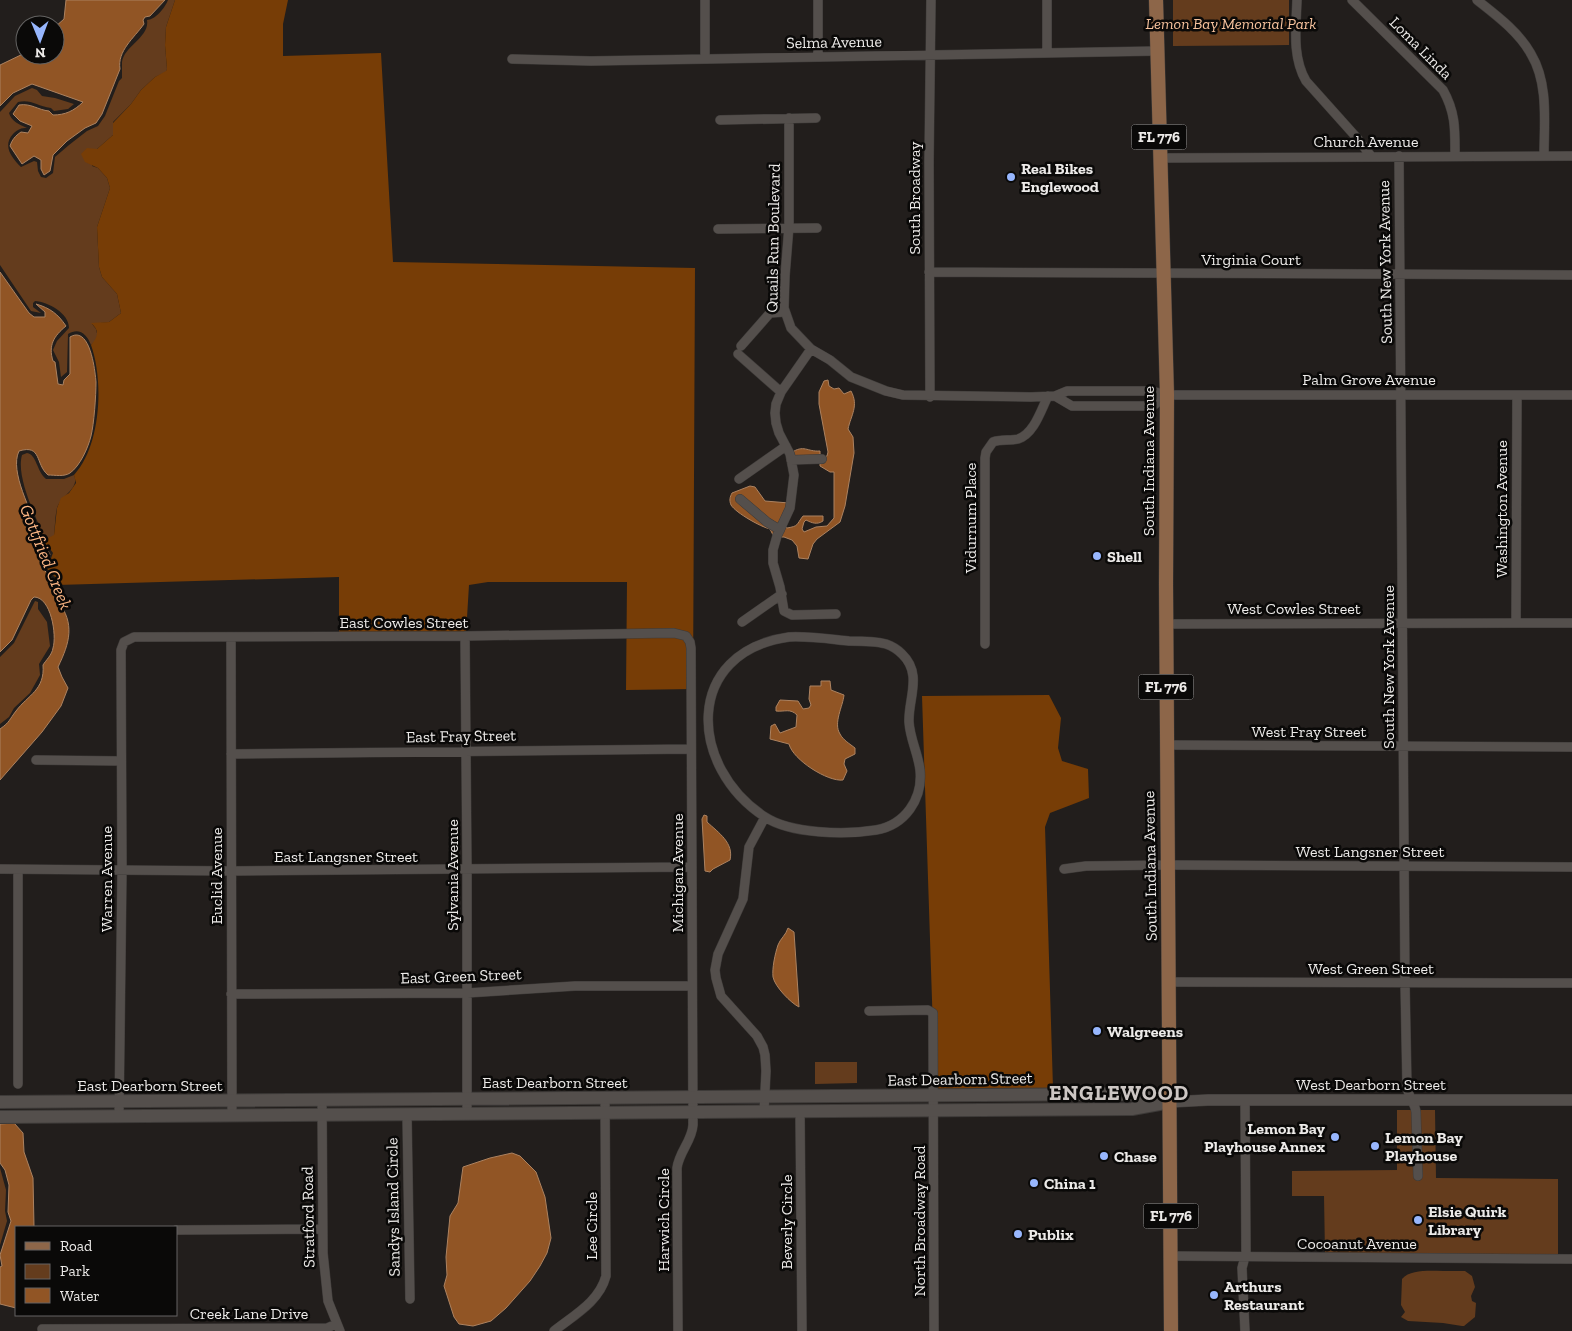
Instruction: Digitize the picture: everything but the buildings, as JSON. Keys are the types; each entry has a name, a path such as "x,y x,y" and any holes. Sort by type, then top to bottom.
{"main road":[{"name":"South Indiana Avenue","path":"1156,0 1167,395 1165,475 1170,1102"},
{"name":"East Dearborn Street","path":"0,1102 1132,1094 1170,1102"},
{"name":"East Dearborn Street","path":"0,1118 1132,1109 1170,1102"},
{"name":"FL 776","path":"1170,1102 1172,1331"}],"street":[{"path":"704,0 705,59"},
{"path":"818,0 818,58"},
{"name":"South Broadway","path":"930,397 929,92 931,0"},
{"path":"1047,0 1047,53"},
{"path":"1296,0 1296,53 1302,73 1306,81 1357,138 1370,156"},
{"name":"Loma Linda","path":"1352,0 1443,90 1450,101 1454,114 1455,156"},
{"path":"1477,0 1518,37 1535,61 1540,77 1543,98 1544,156"},
{"name":"Selma Avenue","path":"512,59 592,61 1157,51"},
{"name":"Quails Run Boulevard","path":"789,118 788,228 784,276 785,312 791,328 811,349 859,381 903,395 930,397 1051,396 1067,391 1152,391 1167,395"},
{"path":"720,120 816,118"},
{"name":"South New York Avenue","path":"1399,156 1405,982 1407,1087 1408,1095 1416,1112 1418,1176"},
{"name":"Church Avenue","path":"1160,158 1572,156"},
{"path":"718,229 817,228"},
{"name":"Virginia Court","path":"929,272 1572,275"},
{"path":"781,392 739,350 770,313 785,312"},
{"path":"811,349 781,392 776,404 776,422 791,460 794,475 792,500 775,542 772,558 782,594 784,611 792,614 836,614"},
{"name":"Quails Run Boulevard","path":"1051,396 1072,406 1153,406 1167,395"},
{"name":"Palm Grove Avenue","path":"1167,395 1572,395"},
{"name":"Washington Avenue","path":"1516,622 1517,395"},
{"name":"Vidurnum Place","path":"985,644 985,454 989,446 995,441 1016,440 1026,434 1051,396"},
{"path":"739,479 786,446"},
{"path":"791,460 822,458"},
{"path":"740,499 767,522 780,530"},
{"path":"742,622 782,594"},
{"name":"West Cowles Street","path":"1166,624 1572,623"},
{"name":"East Cowles Street","path":"124,642 134,637 230,638 674,633 686,636"},
{"name":"Sylvania Avenue","path":"465,636 468,870 466,1114"},
{"name":"Michigan Avenue","path":"686,636 691,648 693,1112"},
{"path":"789,637 880,643 897,649 907,660 913,676 914,685 909,720 911,739 919,763 920,777 918,793 906,815 887,827 857,832 799,829 765,817 746,803 727,781 711,745 708,722 710,704 716,683 722,671 750,648 768,641 789,637"},
{"name":"Euclid Avenue","path":"230,638 232,1115"},
{"name":"Warren Avenue","path":"119,1116 122,870 121,650 124,642"},
{"name":"West Fray Street","path":"1167,745 1572,747"},
{"name":"East Fray Street","path":"231,754 691,749"},
{"path":"36,760 121,761"},
{"path":"764,1112 766,1071 763,1047 756,1036 724,1000 719,990 716,970 718,954 743,899 749,847 765,817"},
{"path":"1064,869 1086,866 1168,865"},
{"name":"West Langsner Street","path":"1168,865 1572,867"},
{"name":"East Langsner Street","path":"0,869 231,871 692,867"},
{"path":"18,870 18,1084"},
{"name":"West Green Street","path":"1169,982 1572,983"},
{"name":"East Green Street","path":"231,994 467,993 551,987 692,986"},
{"name":"North Broadway Road","path":"869,1011 928,1010 933,1013 934,1331"},
{"name":"Lee Circle","path":"554,1331 597,1296 606,1276 605,1098"},
{"name":"Stratford Road","path":"322,1100 322,1229 326,1290 328,1302 338,1327"},
{"path":"1245,1100 1246,1253 1242,1268 1245,1331"},
{"name":"West Dearborn Street","path":"1170,1102 1245,1100 1572,1100"},
{"name":"Harwich Circle","path":"678,1331 678,1168 681,1154 692,1133 693,1112"},
{"name":"Beverly Circle","path":"800,1112 802,1331"},
{"name":"Sandys Island Circle","path":"407,1114 410,1299"},
{"path":"178,1230 322,1229"},
{"name":"Cocoanut Avenue","path":"1172,1256 1572,1259"},
{"name":"Creek Lane Drive","path":"42,1329 338,1327"}],"green space":[{"path":"168,0 175,0 166,27 166,72 155,77 141,90 131,104 113,122 113,135 97,149 92,166 98,168 107,178 110,188 97,227 99,267 102,277 117,294 121,313 109,322 92,324 96,329 98,338 91,345 82,333 76,331 68,334 67,372 61,377 59,362 53,350 57,341 69,328 66,318 57,309 35,301 33,307 41,313 31,311 0,265 0,112 15,96 32,88 37,90 42,96 74,104 68,109 54,111 51,108 23,101 18,102 9,113 14,120 27,128 18,130 10,138 8,147 14,160 21,167 34,161 37,162 41,177 46,178 53,173 55,157 87,131 98,126 105,116 119,81 122,78 124,56 145,31 147,20 159,13"},
{"name":"Lemon Bay Memorial Park","path":"1173,0 1289,0 1289,45 1173,46"},
{"path":"27,453 33,457 46,479 64,479 74,475 75,480 72,488 57,508 54,536 42,541 42,533 21,473 22,455"},
{"path":"35,601 38,602 38,609 47,622 50,646 39,664 40,675 30,693 14,708 9,717 0,724 0,657 14,643"},
{"path":"815,1062 857,1062 857,1083 815,1084"},
{"path":"1397,1110 1435,1110 1436,1178 1558,1179 1558,1255 1325,1254 1324,1196 1292,1196 1292,1171 1397,1170"},
{"path":"0,1168 6,1190 5,1211 7,1221 0,1245"},
{"path":"1427,1271 1465,1271 1472,1276 1475,1287 1471,1296 1472,1301 1476,1303 1475,1317 1464,1326 1408,1321 1401,1317 1405,1312 1401,1305 1402,1279 1406,1276 1416,1272"}],"shaded area":[{"path":"175,0 288,0 283,24 283,56 381,53 393,262 695,268 693,689 626,690 627,582 488,582 469,585 466,634 339,635 339,577 57,585 55,577 47,569 53,553 48,546 43,547 42,541 54,535 57,508 61,498 69,493 76,483 74,475 83,463 95,431 98,413 98,376 91,345 97,331 91,323 109,322 121,313 117,294 102,277 99,267 97,227 110,188 107,178 98,168 85,162 81,154 87,148 97,149 113,135 113,123 141,90 155,77 166,71 166,27"},
{"path":"1049,695 1061,718 1058,748 1062,761 1088,769 1089,798 1050,813 1045,827 1053,1088 935,1091 922,696"}],"water":[{"path":"66,0 165,0 150,16 145,17 143,20 144,24 121,56 120,69 102,114 96,123 85,128 67,141 53,155 50,171 44,175 41,169 41,160 34,156 22,164 10,146 17,135 21,132 28,133 32,126 20,121 13,114 19,105 23,105 49,111 53,115 61,114 73,110 83,102 32,84 13,93 0,106 0,65 15,58 15,65 65,65"},
{"name":"Gottfried Creek","path":"0,272 29,313 34,317 45,317 45,312 36,304 53,312 66,326 55,337 51,350 58,384 63,385 64,380 70,374 70,337 77,335 82,337 90,350 96,382 95,410 91,436 83,456 74,470 65,475 48,475 35,453 31,450 19,451 17,470 22,492 38,532 41,552 46,549 50,554 43,569 53,579 55,592 59,596 58,601 69,625 68,641 58,667 68,688 61,706 42,732 0,780 0,729 8,723 38,686 43,673 43,665 52,651 54,635 49,610 45,603 34,597 12,640 0,652"},
{"path":"828,380 829,386 834,389 839,388 844,394 851,391 853,396 854,410 848,429 853,437 854,453 845,506 840,522 817,539 813,544 808,559 799,558 797,546 792,540 784,537 774,537 770,529 761,526 738,512 731,505 730,499 732,493 750,486 755,487 765,501 789,503 783,525 787,528 795,526 803,516 823,516 823,521 819,523 812,523 806,520 802,529 804,532 816,527 827,526 834,518 834,472 830,472 820,466 820,459 794,461 791,453 802,449 820,451 820,454 824,457 827,456 819,392 824,381"},
{"path":"821,681 830,681 831,690 844,695 838,720 838,730 843,738 855,748 855,754 845,759 844,764 847,771 843,780 837,780 820,774 797,757 789,744 770,739 771,726 775,724 780,733 796,727 797,715 790,711 776,711 780,700 798,701 803,709 809,708 811,705 809,699 810,686 821,686"},
{"path":"704,815 707,816 707,822 728,843 731,854 730,860 710,872 705,871 702,819"},
{"path":"788,928 794,932 799,1007 784,994 773,977 773,965 777,949"},
{"path":"14,1123 23,1133 24,1152 33,1178 34,1226 15,1226 15,1308 0,1304 0,1267 2,1266 0,1255 11,1221 8,1212 9,1185 5,1170 0,1163 0,1124"},
{"path":"512,1153 520,1156 536,1172 545,1197 551,1238 547,1253 530,1281 506,1308 491,1321 473,1326 459,1324 454,1317 444,1286 447,1275 446,1257 450,1216 458,1203 463,1167"}],"place":[{"name":"Real Bikes Englewood","path":"1011,177"},
{"name":"Shell","path":"1097,556"},
{"name":"Walgreens","path":"1097,1031"},
{"name":"Lemon Bay Playhouse Annex","path":"1335,1137"},
{"name":"Lemon Bay Playhouse","path":"1375,1146"},
{"name":"Chase","path":"1104,1156"},
{"name":"China 1","path":"1034,1183"},
{"name":"Elsie Quirk Library","path":"1418,1220"},
{"name":"Publix","path":"1018,1234"},
{"name":"Arthurs Restaurant","path":"1214,1295"}],"district":[{"name":"ENGLEWOOD","path":"1119,1092"}]}
